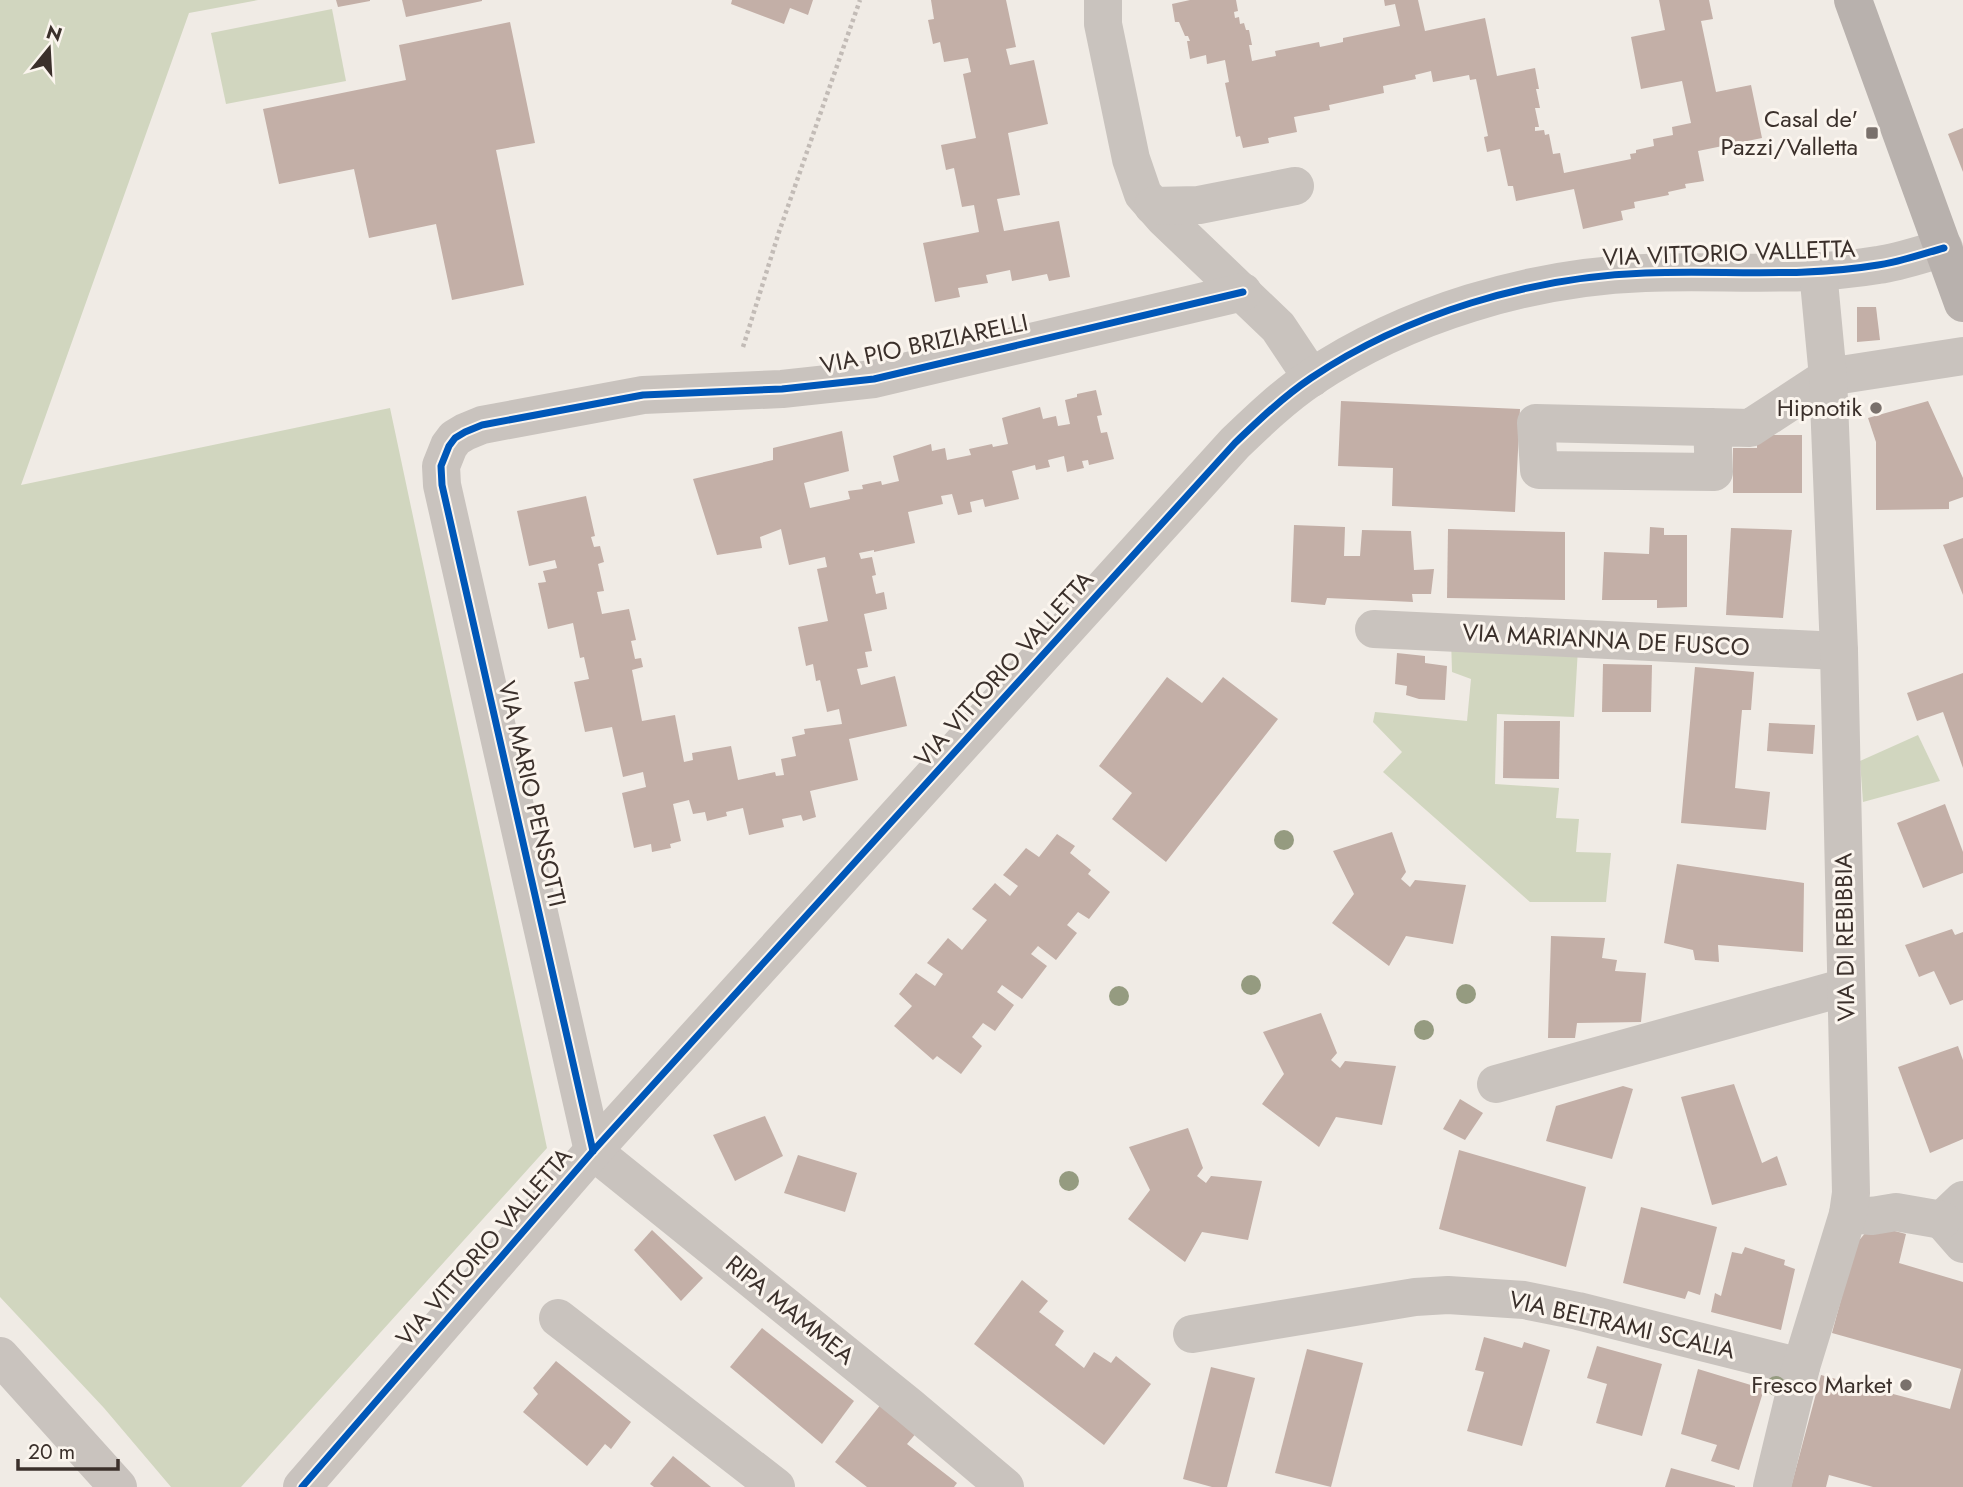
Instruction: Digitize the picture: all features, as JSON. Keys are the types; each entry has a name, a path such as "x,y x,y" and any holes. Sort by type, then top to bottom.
{"main road":[{"path":"1853,0 1963,303"}],"street":[{"path":"1103,0 1103,24 1133,170 1143,194 1278,327 1312,378"},
{"path":"1153,206 1199,205 1296,186"},
{"name":"VIA VITTORIO VALLETTA","path":"302,1487 593,1151 1235,443 1279,402 1312,378 1378,340 1436,316 1493,297 1538,286 1578,278 1644,273 1818,271 1880,265 1944,248"},
{"name":"VIA DI REBIBBIA","path":"1772,1487 1801,1367 1849,1214 1851,1193 1839,651 1828,377 1818,271"},
{"name":"VIA PIO BRIZIARELLI","path":"449,446 455,438 482,425 594,402 643,395 794,388 874,379 1243,292"},
{"path":"1712,427 1750,428 1828,377 1963,356"},
{"name":"VIA MARIO PENSOTTI","path":"449,446 441,466 442,485 593,1151"},
{"name":"VIA MARIANNA DE FUSCO","path":"1374,629 1839,651"},
{"path":"1496,1084 1846,986"},
{"name":"RIPA MAMMEA","path":"593,1151 989,1482"},
{"path":"1849,1214 1872,1216 1896,1212 1956,1221"},
{"name":"VIA BELTRAMI SCALIA","path":"1192,1334 1406,1298 1448,1295 1506,1297 1578,1311 1801,1367"},
{"path":"558,1318 776,1487"},
{"path":"0,1356 118,1487"}],"path":[{"path":"743,347 779,232 860,0"}],"green space":[{"path":"0,0 258,0 189,13 21,485 390,408 547,1148 241,1487 171,1487 104,1408 0,1297"},
{"path":"332,9 346,81 226,104 211,33"},
{"path":"1451,638 1578,648 1574,717 1497,714 1495,784 1559,788 1556,818 1579,819 1576,852 1611,853 1606,902 1530,902 1383,772 1402,752 1373,722 1375,712 1467,721 1471,679 1452,672"},
{"path":"1918,735 1940,781 1863,802 1860,761"}],"building":[{"path":"336,0 370,0 370,1 338,7"},
{"path":"402,0 482,0 482,1 406,17"},
{"path":"732,0 813,0 808,15 790,8 784,24 731,4"},
{"path":"931,0 1006,0 1016,47 1006,49 1010,65 1034,60 1048,124 1008,133 1020,195 997,199 1004,231 1059,221 1070,277 1049,281 1047,274 1012,281 1010,270 986,275 988,283 958,288 960,297 935,302 923,243 979,232 974,205 962,207 954,168 946,170 941,145 976,138 963,74 971,72 968,58 944,62 940,42 933,44 928,20 934,19"},
{"path":"1190,0 1236,0 1238,11 1234,12 1235,18 1239,17 1240,24 1244,23 1246,30 1249,30 1252,61 1276,56 1275,51 1319,42 1320,47 1343,42 1343,38 1400,26 1395,4 1385,6 1384,0 1418,0 1425,31 1485,18 1497,76 1535,68 1540,108 1535,108 1539,127 1535,127 1535,131 1544,130 1545,135 1549,134 1553,154 1560,153 1564,173 1631,159 1630,154 1636,153 1636,150 1654,146 1653,139 1673,135 1672,127 1691,123 1682,81 1641,89 1631,37 1665,30 1659,0 1709,0 1713,19 1701,21 1716,92 1751,85 1762,138 1698,151 1704,181 1685,184 1686,188 1668,192 1669,195 1634,202 1635,208 1621,211 1623,220 1583,229 1574,189 1516,201 1513,186 1508,186 1500,149 1487,152 1484,137 1488,136 1476,79 1470,80 1469,75 1433,82 1431,71 1415,75 1416,79 1383,86 1384,93 1329,105 1330,110 1294,117 1297,132 1268,138 1269,143 1243,148 1240,136 1236,137 1225,83 1229,82 1225,60 1207,64 1206,55 1190,59 1188,36 1185,36 1179,22 1175,22 1172,4"},
{"path":"510,22 535,143 496,150 524,285 452,300 436,224 369,238 354,169 279,184 263,109 406,80 399,45"},
{"path":"1963,128 1963,172 1948,134"},
{"path":"1857,307 1876,307 1880,340 1857,342"},
{"path":"1096,390 1102,415 1097,416 1101,433 1107,432 1114,459 1089,465 1088,460 1082,461 1084,468 1067,472 1064,456 1048,460 1050,467 1036,470 1035,465 1012,471 1019,499 985,507 983,499 970,502 972,512 958,515 952,494 941,496 943,504 908,512 915,543 859,553 861,559 872,557 876,594 884,592 887,609 864,614 872,651 865,652 868,667 857,669 861,685 895,676 907,726 849,739 858,780 810,791 816,817 803,821 801,815 782,819 784,827 749,835 743,808 707,821 705,812 693,814 689,800 673,804 681,841 670,844 671,848 652,852 651,844 634,848 622,793 646,787 643,772 623,777 612,727 585,732 574,682 589,679 584,657 580,658 573,623 548,629 538,583 546,582 543,571 557,568 555,560 529,566 517,511 586,496 595,536 591,537 594,547 600,546 604,562 598,564 604,591 597,592 602,614 629,609 636,640 631,641 635,659 641,658 643,667 632,670 642,721 675,715 684,762 693,760 692,753 731,746 738,780 775,772 776,776 784,775 781,759 796,756 792,737 805,734 804,729 842,724 839,709 827,712 820,680 816,681 813,664 806,666 798,627 828,621 817,569 827,567 825,557 789,565 781,529 760,537 762,548 717,555 693,479 773,460 773,448 842,431 849,471 804,483 810,508 850,499 848,491 863,489 862,485 881,481 882,485 899,481 893,456 931,444 932,451 945,448 947,460 971,455 969,449 1008,444 1002,418 1040,407 1043,419 1056,416 1058,426 1070,424 1065,400"},
{"path":"1341,401 1520,409 1515,512 1392,506 1393,468 1338,466"},
{"path":"1928,401 1963,478 1963,497 1949,502 1949,509 1876,510 1876,442 1868,418"},
{"path":"1757,435 1802,435 1802,493 1733,493 1733,448 1757,448"},
{"path":"1294,525 1345,527 1344,556 1360,556 1362,530 1411,531 1414,570 1434,569 1431,594 1412,594 1413,602 1327,598 1325,605 1291,602"},
{"path":"1650,527 1664,528 1664,535 1687,535 1687,607 1657,608 1657,600 1602,600 1604,552 1649,554"},
{"path":"1731,528 1792,530 1783,618 1726,615"},
{"path":"1448,529 1565,532 1565,600 1447,598"},
{"path":"1963,538 1963,595 1943,545"},
{"path":"1397,653 1425,656 1425,663 1447,666 1445,700 1419,699 1406,695 1407,686 1395,684"},
{"path":"1603,664 1652,665 1651,712 1602,712"},
{"path":"1695,667 1754,672 1751,710 1742,710 1735,788 1770,792 1766,830 1681,823"},
{"path":"1963,673 1963,768 1943,712 1917,721 1907,693"},
{"path":"1167,677 1202,703 1223,677 1278,719 1166,862 1112,819 1132,793 1099,766"},
{"path":"1504,721 1560,721 1559,779 1503,778"},
{"path":"1769,723 1815,725 1813,754 1767,751"},
{"path":"1945,804 1963,852 1963,873 1923,888 1897,823"},
{"path":"1392,832 1406,872 1401,879 1410,887 1415,880 1466,885 1453,944 1406,936 1389,966 1332,923 1354,894 1333,851"},
{"path":"1057,834 1075,846 1070,853 1091,870 1088,874 1110,892 1089,919 1078,912 1067,925 1077,933 1056,960 1038,946 1031,954 1047,966 1022,999 1002,985 997,992 1014,1005 995,1031 983,1023 972,1037 982,1046 961,1074 937,1056 933,1060 894,1026 912,1006 899,994 916,973 935,986 943,974 927,963 948,938 962,950 987,920 972,909 995,883 1010,896 1018,886 1003,875 1026,848 1039,857"},
{"path":"1677,864 1804,883 1803,952 1718,945 1719,962 1695,960 1693,950 1664,943"},
{"path":"1952,929 1955,935 1963,932 1963,1000 1950,1005 1934,971 1919,977 1905,945"},
{"path":"1551,936 1605,938 1602,958 1617,960 1615,971 1646,973 1641,1022 1577,1023 1575,1038 1548,1038"},
{"path":"1321,1013 1337,1053 1331,1060 1340,1068 1345,1061 1396,1066 1382,1125 1336,1117 1319,1147 1262,1104 1284,1074 1263,1032"},
{"path":"1958,1046 1963,1060 1963,1139 1930,1153 1898,1067"},
{"path":"1734,1084 1762,1163 1777,1156 1787,1185 1712,1205 1681,1097"},
{"path":"1623,1086 1633,1089 1612,1159 1546,1141 1556,1106"},
{"path":"1460,1099 1483,1113 1465,1140 1443,1129"},
{"path":"765,1116 783,1156 735,1181 713,1135"},
{"path":"1188,1128 1203,1168 1197,1176 1206,1183 1211,1176 1262,1181 1248,1240 1202,1232 1185,1262 1128,1219 1150,1190 1129,1147"},
{"path":"1459,1150 1586,1187 1566,1267 1439,1229"},
{"path":"798,1155 857,1173 845,1212 784,1193"},
{"path":"1641,1207 1717,1227 1700,1295 1688,1291 1685,1299 1623,1283"},
{"path":"1872,1225 1906,1234 1899,1263 1963,1282 1963,1487 1873,1487 1829,1475 1826,1487 1791,1487 1821,1375 1950,1409 1961,1369 1832,1333 1856,1244"},
{"path":"652,1230 703,1278 681,1301 634,1250"},
{"path":"1745,1247 1785,1260 1784,1265 1795,1269 1781,1330 1711,1312 1715,1293 1721,1296 1732,1252 1742,1254"},
{"path":"1022,1280 1048,1301 1039,1312 1064,1331 1055,1345 1084,1368 1094,1352 1111,1363 1116,1356 1151,1384 1104,1445 974,1344"},
{"path":"762,1328 854,1401 822,1444 730,1367"},
{"path":"1484,1337 1522,1348 1524,1342 1550,1350 1522,1446 1467,1431 1484,1372 1475,1370"},
{"path":"1597,1346 1662,1364 1642,1436 1596,1423 1607,1384 1587,1378"},
{"path":"1307,1349 1363,1363 1331,1487 1275,1473"},
{"path":"556,1361 631,1422 611,1449 605,1444 587,1466 523,1412 538,1394 533,1388"},
{"path":"1211,1367 1255,1378 1227,1487 1212,1487 1183,1479"},
{"path":"1698,1369 1764,1389 1739,1470 1711,1461 1717,1445 1681,1434"},
{"path":"882,1403 918,1431 907,1444 957,1483 954,1487 867,1487 835,1462"},
{"path":"673,1456 711,1487 654,1487 650,1484"},
{"path":"1671,1468 1735,1486 1735,1487 1665,1487"}],"cycle path":[{"path":"302,1487 593,1151 1235,443 1301,385 1348,355 1387,335 1471,303 1514,291 1558,282 1645,273 1849,269 1895,262 1944,248"},
{"path":"593,1151 442,485 441,466 455,438 482,425 643,395 782,389 874,379 1243,292"}],"place":[{"name":"Casal de' Pazzi/Valletta","path":"1872,133"},
{"name":"Hipnotik","path":"1876,408"},
{"name":"Fresco Market","path":"1906,1385"}]}
